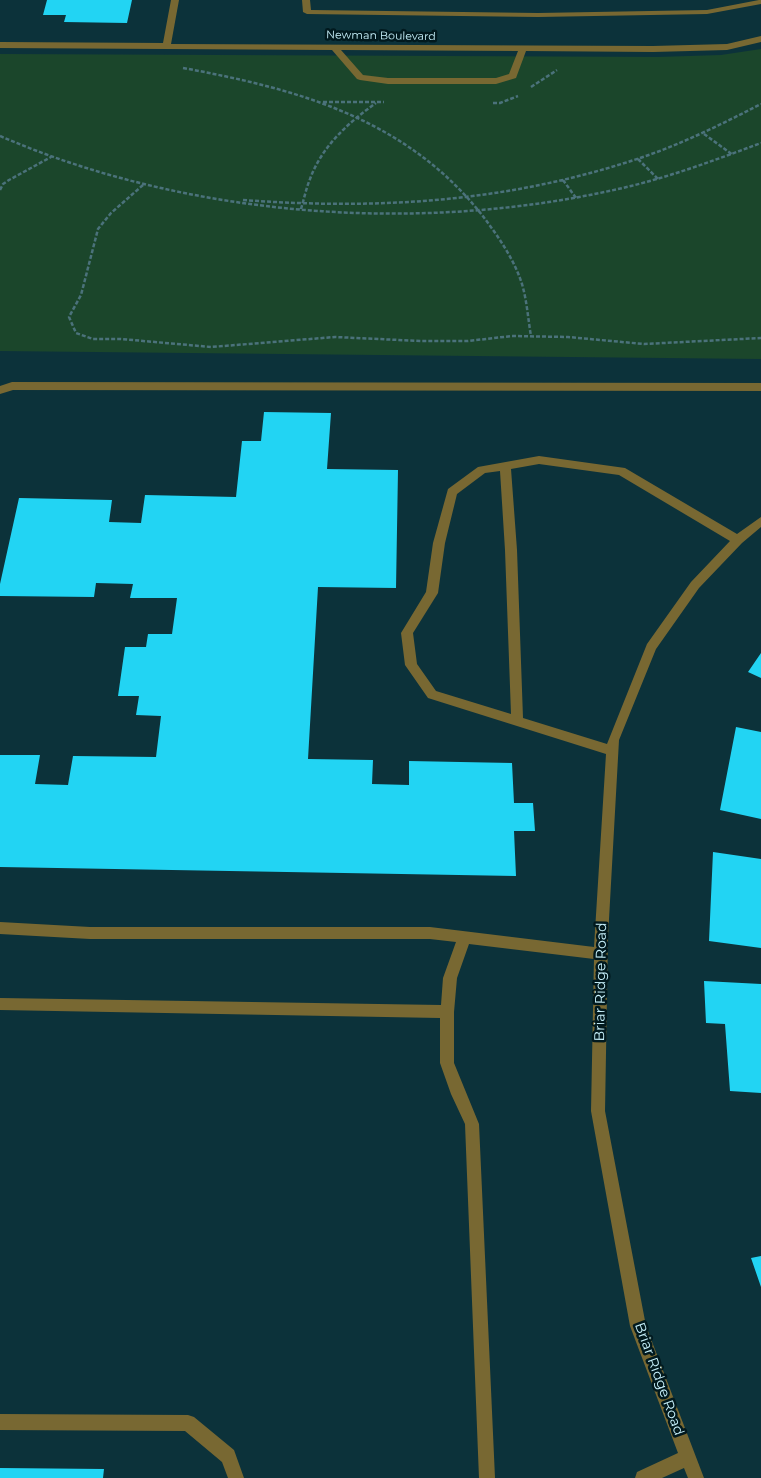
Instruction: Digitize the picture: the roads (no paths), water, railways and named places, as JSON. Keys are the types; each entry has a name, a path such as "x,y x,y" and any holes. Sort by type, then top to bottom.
{"street":[{"path":"167,45 175,0"},
{"path":"306,0 307,12 538,15 707,12 761,2"},
{"name":"Newman Boulevard","path":"0,45 690,48 727,47 761,39"},
{"path":"334,46 360,77 388,81 496,81 513,76 523,48"},
{"path":"0,390 12,386 761,387"},
{"path":"613,751 432,695 411,665 407,634 432,593 439,542 452,492 482,470 539,460 621,471 738,540"},
{"path":"505,466 511,550 517,721"},
{"name":"Briar Ridge Road","path":"696,1478 638,1326 598,1111 601,954 613,740 651,647 695,585 738,540 761,521"},
{"path":"0,928 90,932 430,933 601,954"},
{"path":"465,937 450,978 447,1063 458,1094 472,1124 487,1478"},
{"path":"0,1004 448,1012"},
{"path":"0,1422 188,1423 228,1456 236,1478"},
{"path":"643,1478 688,1457"}]}
